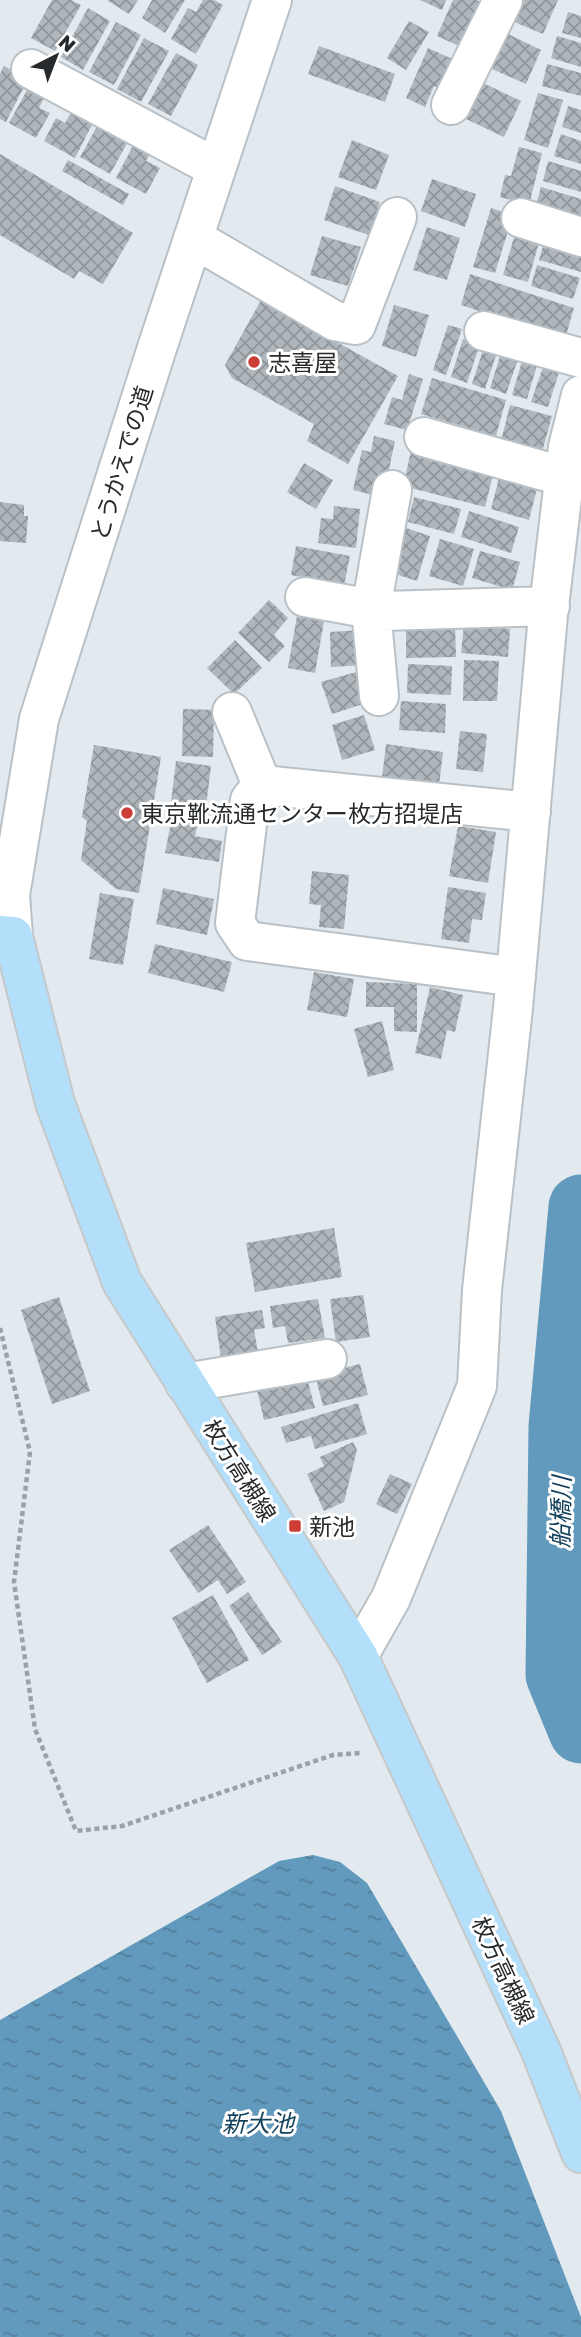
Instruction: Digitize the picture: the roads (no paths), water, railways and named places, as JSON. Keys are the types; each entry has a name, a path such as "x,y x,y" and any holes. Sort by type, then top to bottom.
{"main road":[{"name":"枚方高槻線","path":"6,936 55,1103 122,1282 359,1656 541,2051 581,2153"}],"street":[{"name":"とうかえでの道","path":"6,936 10,895 39,719 272,0"},
{"path":"451,105 503,0"},
{"path":"32,69 216,168"},
{"path":"193,238 335,321 356,326 397,217"},
{"path":"521,218 581,237"},
{"path":"484,331 581,358"},
{"path":"359,1656 391,1598 477,1386 482,1290 516,977 550,606 568,447 581,394"},
{"path":"424,437 565,477"},
{"path":"379,696 371,609 392,490"},
{"path":"305,597 371,609 550,606"},
{"path":"232,712 262,785"},
{"path":"262,785 531,812"},
{"path":"262,785 250,800 235,923 247,941 516,977"},
{"path":"186,1383 327,1359"}],"water":[{"name":"新大池","path":"313,1855 340,1862 367,1883 501,2111 581,2317 581,2337 0,2337 0,2020 279,1861"}],"waterway":[{"name":"船橋川","path":"581,1207 561,1427 558,1675 581,1731"}],"place":[{"name":"志喜屋","path":"254,362"},
{"name":"東京靴流通センター枚方招堤店","path":"127,813"},
{"name":"新池","path":"295,1526"}]}
